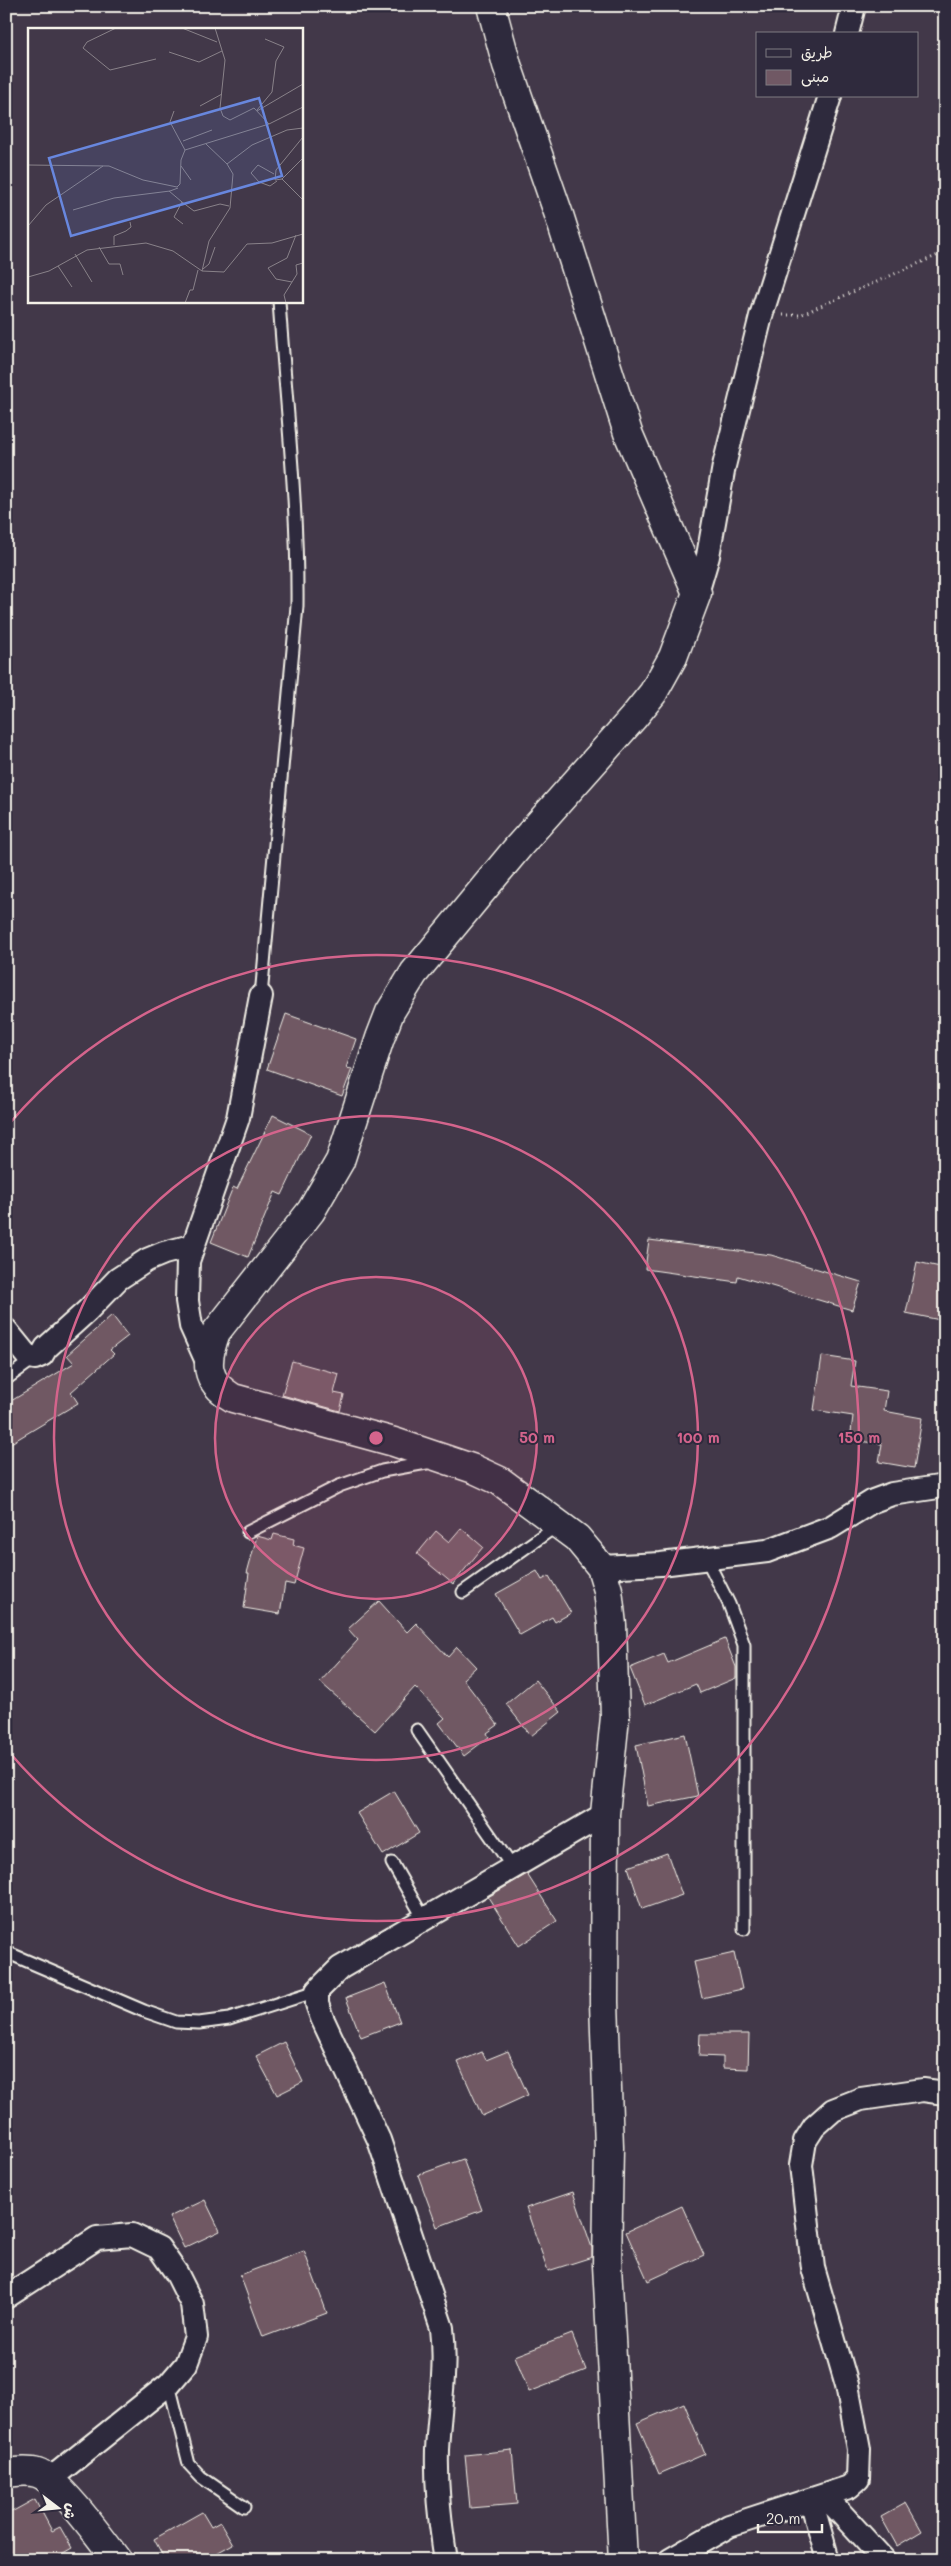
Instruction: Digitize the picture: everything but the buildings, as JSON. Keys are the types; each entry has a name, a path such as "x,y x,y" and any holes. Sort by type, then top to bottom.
{"street":[{"path":"491,6 507,65 559,214 628,433 696,593"},
{"path":"847,32 854,6"},
{"path":"623,2560 607,2265 609,2147 604,2002 605,1814 615,1717 612,1625 608,1590 601,1567 587,1548 559,1524 500,1480 446,1459 387,1440 233,1398 219,1390 212,1381 209,1366 209,1350 216,1332 311,1211 340,1161 380,1038 402,991 414,973 519,846 633,718 653,692 673,657 708,556 724,466 761,316 829,98"},
{"path":"209,1366 191,1326 186,1279 191,1246 212,1195 238,1118 261,996"},
{"path":"6,1330 27,1356 35,1358 42,1355 46,1348 87,1311 118,1279 155,1256 191,1246"},
{"path":"601,1567 661,1564 767,1551 831,1527 873,1501 892,1494 945,1486"},
{"path":"446,2560 442,2532 437,2451 445,2350 442,2328 378,2140 322,2018 317,2004 317,1990 340,1968 605,1814"},
{"path":"670,2560 729,2526 849,2487 858,2478 859,2449 848,2385 813,2268 801,2166 805,2141 814,2126 833,2110 861,2098 923,2090 945,2092"},
{"path":"6,2296 97,2238 132,2235 158,2248 178,2274 192,2304 196,2337 186,2364 169,2384 49,2480"},
{"path":"6,2473 24,2471 38,2473 49,2480 88,2522 117,2560"},
{"path":"818,2498 828,2560"},
{"path":"818,2498 884,2560"}],"lane":[{"path":"261,996 297,606 298,548 293,451 280,302"},
{"path":"6,1379 35,1358"},
{"path":"248,1532 339,1486 382,1471 446,1459"},
{"path":"463,1592 559,1524"},
{"path":"706,1558 729,1604 744,1645 744,1929"},
{"path":"417,1730 513,1868"},
{"path":"392,1863 424,1919"},
{"path":"6,1952 144,2012 176,2022 199,2023 230,2019 317,1990"},
{"path":"169,2384 189,2464 201,2478 244,2508"}],"path":[{"path":"761,316 800,314 945,252"}]}
